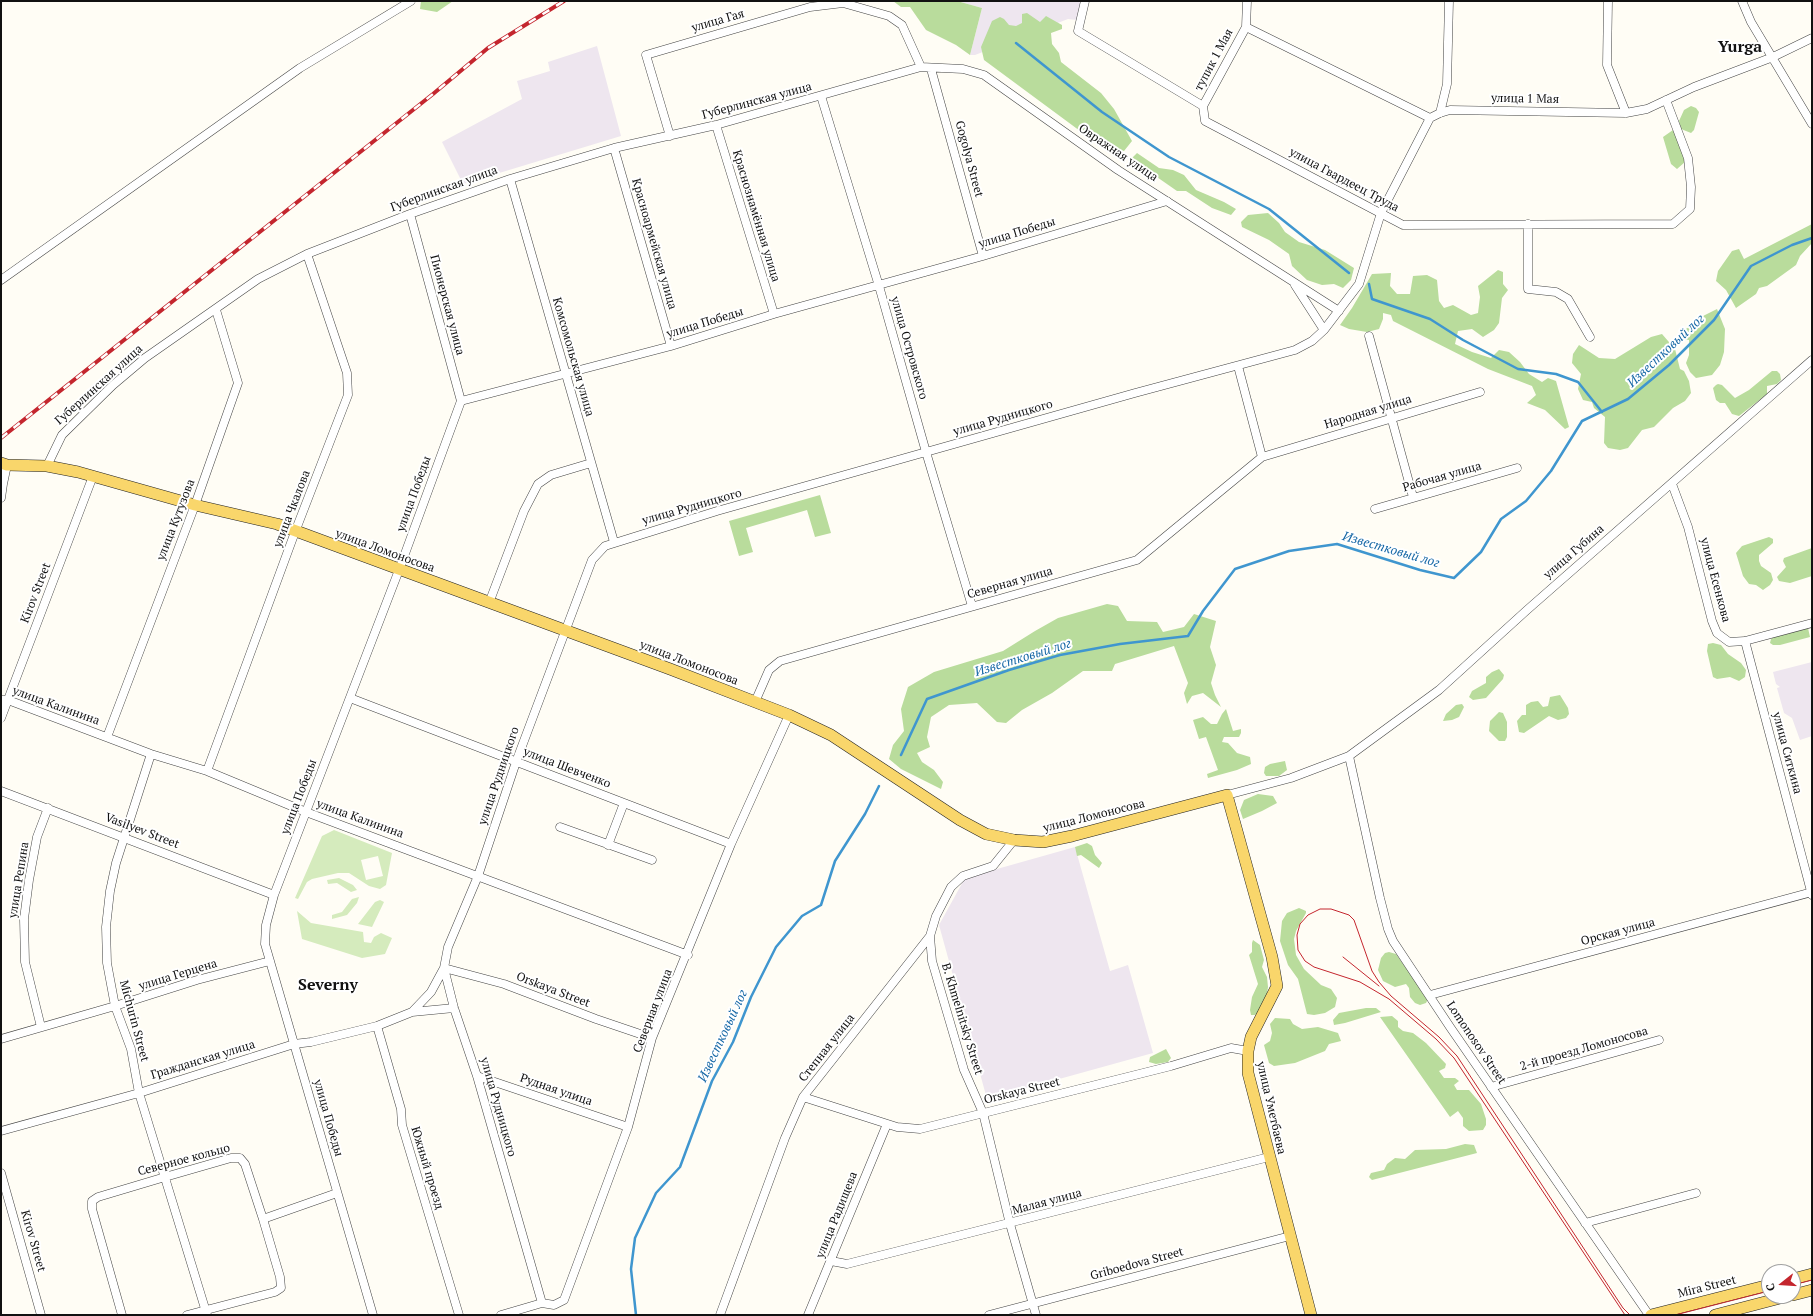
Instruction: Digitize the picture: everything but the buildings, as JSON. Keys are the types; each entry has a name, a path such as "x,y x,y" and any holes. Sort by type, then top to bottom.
{"main road":[{"name":"улица Ломоносова","path":"4,464 47,466 93,476 194,505 277,524 295,532 755,702 789,715 831,735 960,820 986,834 1014,840 1043,842 1072,836 1227,795"},
{"name":"улица Уметбаева","path":"1227,795 1270,950 1277,986 1251,1037 1248,1051 1248,1074 1311,1315"},
{"path":"1801,1277 1812,1274"},
{"name":"Mira Street","path":"1650,1315 1761,1287"},
{"path":"1801,1293 1812,1290"},
{"path":"1715,1315 1761,1303"}],"street":[{"path":"1,280 300,68 412,1"},
{"path":"1084,1 1078,31 1203,106"},
{"name":"тупик 1 Мая","path":"1203,106 1246,27 1247,1"},
{"path":"1440,113 1447,84 1449,1"},
{"path":"1608,1 1607,65 1626,113"},
{"path":"1742,1 1751,22 1812,124"},
{"name":"улица Гая","path":"670,136 646,55 810,7 843,3 889,16 902,25 921,67"},
{"path":"1246,27 1430,118"},
{"name":"улица 1 Мая","path":"1430,118 1450,110 1626,113 1647,109 1694,87 1773,57 1812,38"},
{"name":"Овражная улица","path":"921,67 931,69 963,69 984,75 1118,170 1339,311"},
{"name":"Губерлинская улица","path":"47,466 62,435 144,358 216,310 258,279 307,254 410,214 510,179 614,148 716,126 921,67"},
{"name":"Gogolya Street","path":"931,69 982,256"},
{"name":"улица Островского","path":"821,96 879,286 972,606"},
{"name":"улица Гвардеец Труда","path":"1203,106 1205,121 1403,225 1673,224 1690,209 1691,187 1688,158 1666,100"},
{"name":"улица Рудницкого","path":"542,1303 477,1076 454,1008 444,968 448,947 478,876 516,762 592,560 605,546 614,542 1135,393 1295,350 1312,340 1324,330 1359,284 1381,213 1430,118"},
{"name":"Краснознамённая улица","path":"716,126 774,314"},
{"name":"Красноармейская улица","path":"614,148 671,346"},
{"name":"Комсомольская улица","path":"510,179 614,542"},
{"name":"улица Победы","path":"373,1315 265,944 266,925 274,895 399,570 461,402 671,346 774,314 879,286 1167,201"},
{"name":"Пионерская улица","path":"410,214 461,402"},
{"path":"1528,224 1528,289 1556,292 1568,299 1590,337"},
{"name":"улица Чкалова","path":"207,771 295,532 348,394 347,373 307,254"},
{"name":"Овражная улица","path":"1294,283 1324,330"},
{"name":"улица Кутузова","path":"107,737 238,383 216,310"},
{"path":"1368,336 1413,497"},
{"name":"улица Губина","path":"1348,756 1439,690 1620,527 1672,484 1812,360"},
{"path":"1238,366 1262,456"},
{"name":"Народная улица","path":"1262,456 1480,392"},
{"name":"Северная улица","path":"755,702 769,670 780,661 1137,560 1262,456"},
{"path":"489,603 524,510 538,484 551,475 591,463"},
{"path":"1,498 4,464"},
{"name":"Рабочая улица","path":"1374,509 1517,468"},
{"name":"Kirov Street","path":"1,718 5,700 93,476"},
{"name":"улица Есенкова","path":"1672,484 1688,527 1712,621 1717,633 1729,642 1745,641 1812,623"},
{"name":"улица Ситкина","path":"1745,641 1812,893"},
{"name":"улица Шевченко","path":"350,698 731,844"},
{"name":"улица Калинина","path":"5,700 151,754 207,771 306,812 688,955"},
{"name":"Северная улица","path":"501,1315 542,1303 554,1305 564,1300 628,1127 652,1038 688,955 731,844 789,715"},
{"name":"Michurin Street","path":"151,754 116,863 110,891 106,927 107,963 115,1006 131,1049 139,1093 207,1312"},
{"name":"улица Ломоносова","path":"1227,795 1292,778 1348,756"},
{"name":"Lomonosov Street","path":"1348,756 1388,928 1403,956 1491,1087 1650,1315"},
{"name":"Vasilyev Street","path":"1,791 274,895"},
{"path":"608,845 624,803"},
{"name":"улица Репина","path":"41,1027 25,962 24,919 37,837 48,808"},
{"path":"560,827 652,860"},
{"name":"Степная улица","path":"720,1315 785,1138 803,1098 930,936 936,916 951,887 963,876 993,866 1014,840"},
{"name":"Орская улица","path":"1430,995 1812,893"},
{"name":"B. Khmelnitsky Street","path":"930,936 932,961 964,1070 983,1113 1010,1224 1036,1315"},
{"name":"улица Герцена","path":"1,1039 115,1006 197,980 270,961"},
{"name":"Orskaya Street","path":"444,968 504,984 596,1019 652,1038"},
{"name":"Гражданская улица","path":"412,1012 431,992 444,968"},
{"name":"Гражданская улица","path":"1,1131 139,1093 294,1044 311,1042 378,1026 412,1012 454,1008"},
{"name":"Южный проезд","path":"378,1026 401,1108 402,1125 459,1315"},
{"name":"2-й проезд Ломоносова","path":"1491,1087 1659,1040"},
{"name":"Orskaya Street","path":"803,1098 897,1127 920,1129 1171,1066 1231,1048 1248,1051"},
{"name":"Рудная улица","path":"477,1076 628,1127"},
{"name":"улица Радищева","path":"808,1315 887,1124"},
{"name":"Малая улица","path":"831,1261 847,1264 1010,1224 1269,1156"},
{"name":"Северное кольцо","path":"122,1315 92,1209 92,1201 98,1197 165,1177 231,1158 240,1158 245,1164 263,1219 280,1277 281,1288 275,1292 207,1312 187,1315"},
{"name":"Kirov Street","path":"1,1173 41,1315"},
{"path":"263,1219 337,1193"},
{"path":"1585,1223 1696,1193"},
{"name":"Griboedova Street","path":"990,1315 1290,1236"}],"shaded area":[{"path":"957,1 1081,1 1077,20 1068,19 975,55 970,55 982,8"},
{"path":"597,46 621,136 463,184 442,142 522,99 517,81 550,71 548,62"},
{"path":"1812,662 1812,736 1800,740 1792,718 1784,713 1777,688 1780,687 1776,684 1773,672"},
{"path":"1075,847 1110,971 1128,965 1153,1053 987,1099 939,925 965,878"}],"green space":[{"path":"421,1 453,1 437,12 420,9"},
{"path":"893,1 957,1 982,8 970,55 956,45 926,30 910,7 901,7"},
{"path":"1027,13 1040,22 1046,16 1062,25 1062,29 1051,33 1052,44 1059,53 1061,62 1101,93 1114,109 1132,141 1124,151 1099,145 984,60 981,47 992,21 1000,17 1009,25 1016,26 1022,23 1022,14"},
{"path":"1691,106 1696,108 1699,112 1694,130 1691,133 1681,129 1679,121 1684,110"},
{"path":"1673,130 1680,143 1685,162 1677,169 1671,164 1663,137"},
{"path":"1137,153 1159,168 1173,170 1184,175 1196,190 1236,209 1231,215 1212,208 1186,191 1177,191 1131,159"},
{"path":"1268,213 1279,223 1285,232 1299,242 1325,250 1354,268 1351,280 1343,288 1334,284 1322,285 1307,280 1292,266 1289,254 1269,240 1242,227 1241,222 1248,215"},
{"path":"1812,224 1812,243 1800,256 1796,265 1767,286 1759,288 1756,294 1736,308 1726,290 1716,281 1718,271 1732,251 1739,249 1744,259"},
{"path":"1498,270 1503,272 1503,284 1508,290 1502,298 1499,323 1494,330 1483,337 1472,329 1458,331 1455,344 1472,352 1491,358 1499,350 1509,352 1520,362 1529,374 1542,382 1548,378 1556,381 1569,427 1565,429 1545,410 1527,403 1536,395 1532,386 1488,369 1393,321 1391,315 1383,313 1383,319 1379,329 1367,332 1349,329 1340,325 1372,274 1391,273 1390,286 1397,294 1410,294 1413,276 1427,275 1437,280 1439,301 1444,308 1453,305 1471,315 1478,313 1480,297 1478,286"},
{"path":"1717,309 1725,329 1724,352 1720,365 1712,375 1696,378 1690,372 1686,363 1689,355 1689,340 1683,339 1683,332 1695,320"},
{"path":"1662,334 1675,349 1680,369 1684,371 1689,381 1691,393 1685,401 1673,408 1654,427 1642,430 1628,448 1620,450 1608,448 1604,443 1605,417 1594,408 1592,402 1583,400 1578,389 1581,374 1572,363 1573,354 1579,345 1599,358 1615,359 1651,337"},
{"path":"1772,371 1777,371 1780,374 1781,380 1777,384 1767,386 1767,394 1739,416 1732,414 1725,403 1720,403 1716,400 1713,388 1716,385 1722,385 1735,398 1749,390"},
{"path":"820,495 831,533 815,537 807,510 746,528 753,552 739,556 729,521"},
{"path":"1769,537 1773,539 1773,543 1759,555 1759,561 1761,566 1771,573 1773,580 1770,585 1763,590 1756,585 1749,584 1743,576 1736,553 1742,546"},
{"path":"1812,548 1812,576 1790,583 1779,581 1777,577 1786,567 1783,561 1784,558"},
{"path":"1107,604 1118,606 1127,621 1157,622 1163,632 1184,627 1194,614 1216,621 1210,647 1216,665 1211,683 1221,707 1203,693 1192,696 1187,704 1184,693 1188,683 1174,646 1115,664 1112,671 1083,671 1052,693 1022,710 1006,723 997,722 977,703 949,705 931,717 927,737 930,747 917,753 922,762 934,770 943,782 941,789 901,769 889,759 893,745 904,731 901,709 908,687 934,672 1003,651 1058,618"},
{"path":"1808,628 1810,637 1780,645 1773,645 1770,643 1771,639 1776,636"},
{"path":"1713,643 1721,645 1728,654 1741,663 1746,670 1745,677 1739,681 1730,677 1717,679 1713,677 1707,651 1708,644"},
{"path":"1499,669 1504,675 1503,679 1486,698 1473,700 1469,697 1472,691 1486,683 1486,677"},
{"path":"1560,695 1568,708 1569,714 1566,718 1558,720 1549,716 1524,733 1519,732 1517,721 1522,715 1526,715 1526,705 1531,702 1538,701 1543,707 1548,706 1550,697"},
{"path":"1462,704 1464,707 1459,717 1452,720 1443,721 1446,714 1456,705"},
{"path":"1226,709 1233,731 1241,729 1241,733 1239,737 1224,737 1222,742 1228,743 1237,753 1250,757 1251,764 1237,770 1208,778 1207,774 1218,770 1206,737 1199,739 1193,720 1203,717 1211,724 1217,724"},
{"path":"1499,712 1503,713 1507,722 1507,737 1505,741 1499,741 1489,731 1490,721"},
{"path":"1285,761 1287,770 1279,776 1266,776 1264,773 1265,767 1270,764"},
{"path":"1258,794 1273,796 1277,803 1243,819 1240,810 1244,800"},
{"path":"334,830 392,853 386,885 380,889 369,886 349,873 338,873 312,879 307,882 298,899 295,898 322,836","holes":["378,856 383,876 366,880 361,860"]},
{"path":"1087,843 1092,846 1095,855 1102,863 1099,868 1081,855 1077,856 1075,847"},
{"path":"339,878 353,885 357,890 351,892 337,883 328,884 327,880"},
{"path":"359,897 357,903 347,915 332,919 332,915 342,912 352,899"},
{"path":"380,900 384,902 372,927 358,924 375,902"},
{"path":"1299,908 1306,911 1306,913 1296,931 1294,939 1296,955 1304,969 1321,985 1331,989 1337,998 1335,1007 1325,1013 1314,1015 1307,1014 1298,979 1288,965 1280,941 1282,921 1287,913"},
{"path":"297,911 311,923 363,932 364,942 371,943 374,937 381,933 392,938 385,954 362,958 302,939"},
{"path":"1253,940 1260,945 1264,960 1262,967 1267,977 1268,987 1267,994 1258,1012 1255,1015 1251,1015 1250,1010 1252,997 1258,984 1249,955 1252,952"},
{"path":"1389,952 1396,954 1428,999 1426,1003 1420,1005 1415,1003 1410,997 1409,988 1406,984 1395,987 1383,981 1378,970 1381,958 1385,953"},
{"path":"1366,1008 1376,1008 1381,1012 1334,1025 1333,1020 1339,1013"},
{"path":"1392,1016 1398,1021 1398,1027 1403,1031 1413,1033 1426,1043 1446,1064 1445,1068 1439,1071 1444,1078 1455,1078 1459,1081 1454,1085 1457,1090 1469,1090 1481,1104 1486,1119 1486,1125 1483,1130 1469,1131 1463,1126 1463,1118 1458,1111 1450,1117 1380,1017"},
{"path":"1275,1018 1290,1019 1293,1024 1302,1029 1318,1027 1338,1033 1341,1041 1329,1044 1325,1051 1295,1063 1274,1066 1269,1063 1264,1045 1270,1041 1272,1033 1270,1024"},
{"path":"1166,1049 1171,1058 1168,1062 1156,1064 1149,1062 1150,1057"},
{"path":"1465,1144 1474,1145 1477,1153 1372,1180 1369,1177 1371,1173 1384,1170 1387,1164 1395,1158 1405,1159 1415,1150 1446,1149"}],"waterway":[{"path":"1016,43 1102,112 1169,157 1269,209 1349,273"},
{"name":"Известковый лог","path":"901,755 927,699 1009,670 1060,655 1120,644 1188,636 1203,611 1235,569 1289,551 1337,544 1420,570 1454,578 1481,552 1501,519 1526,501 1551,471 1582,421 1628,399 1669,365 1714,320 1751,266 1792,245 1812,238"},
{"path":"1369,284 1372,299 1430,319 1463,340 1518,369 1556,374 1578,382 1602,412"},
{"name":"Известковый лог","path":"636,1315 631,1269 635,1238 656,1193 680,1167 712,1081 733,1042 751,997 776,947 802,916 821,905 835,861 865,814 879,786"}],"tram line":[{"path":"1625,1315 1454,1058 1436,1039 1389,999 1360,982 1314,967 1305,961 1298,950 1297,935 1300,924 1308,915 1320,909 1331,909 1349,915 1354,920 1372,971 1379,982 1391,996 1439,1037 1457,1056 1623,1308 1630,1315"},
{"path":"1343,957 1379,986"},
{"path":"1801,1283 1812,1280"},
{"path":"1675,1315 1761,1293"}],"railway":[{"path":"1,438 433,94 488,48 564,1"}],"district":[{"name":"Yurga","path":"1740,47"},
{"name":"Severny","path":"328,985"}]}
